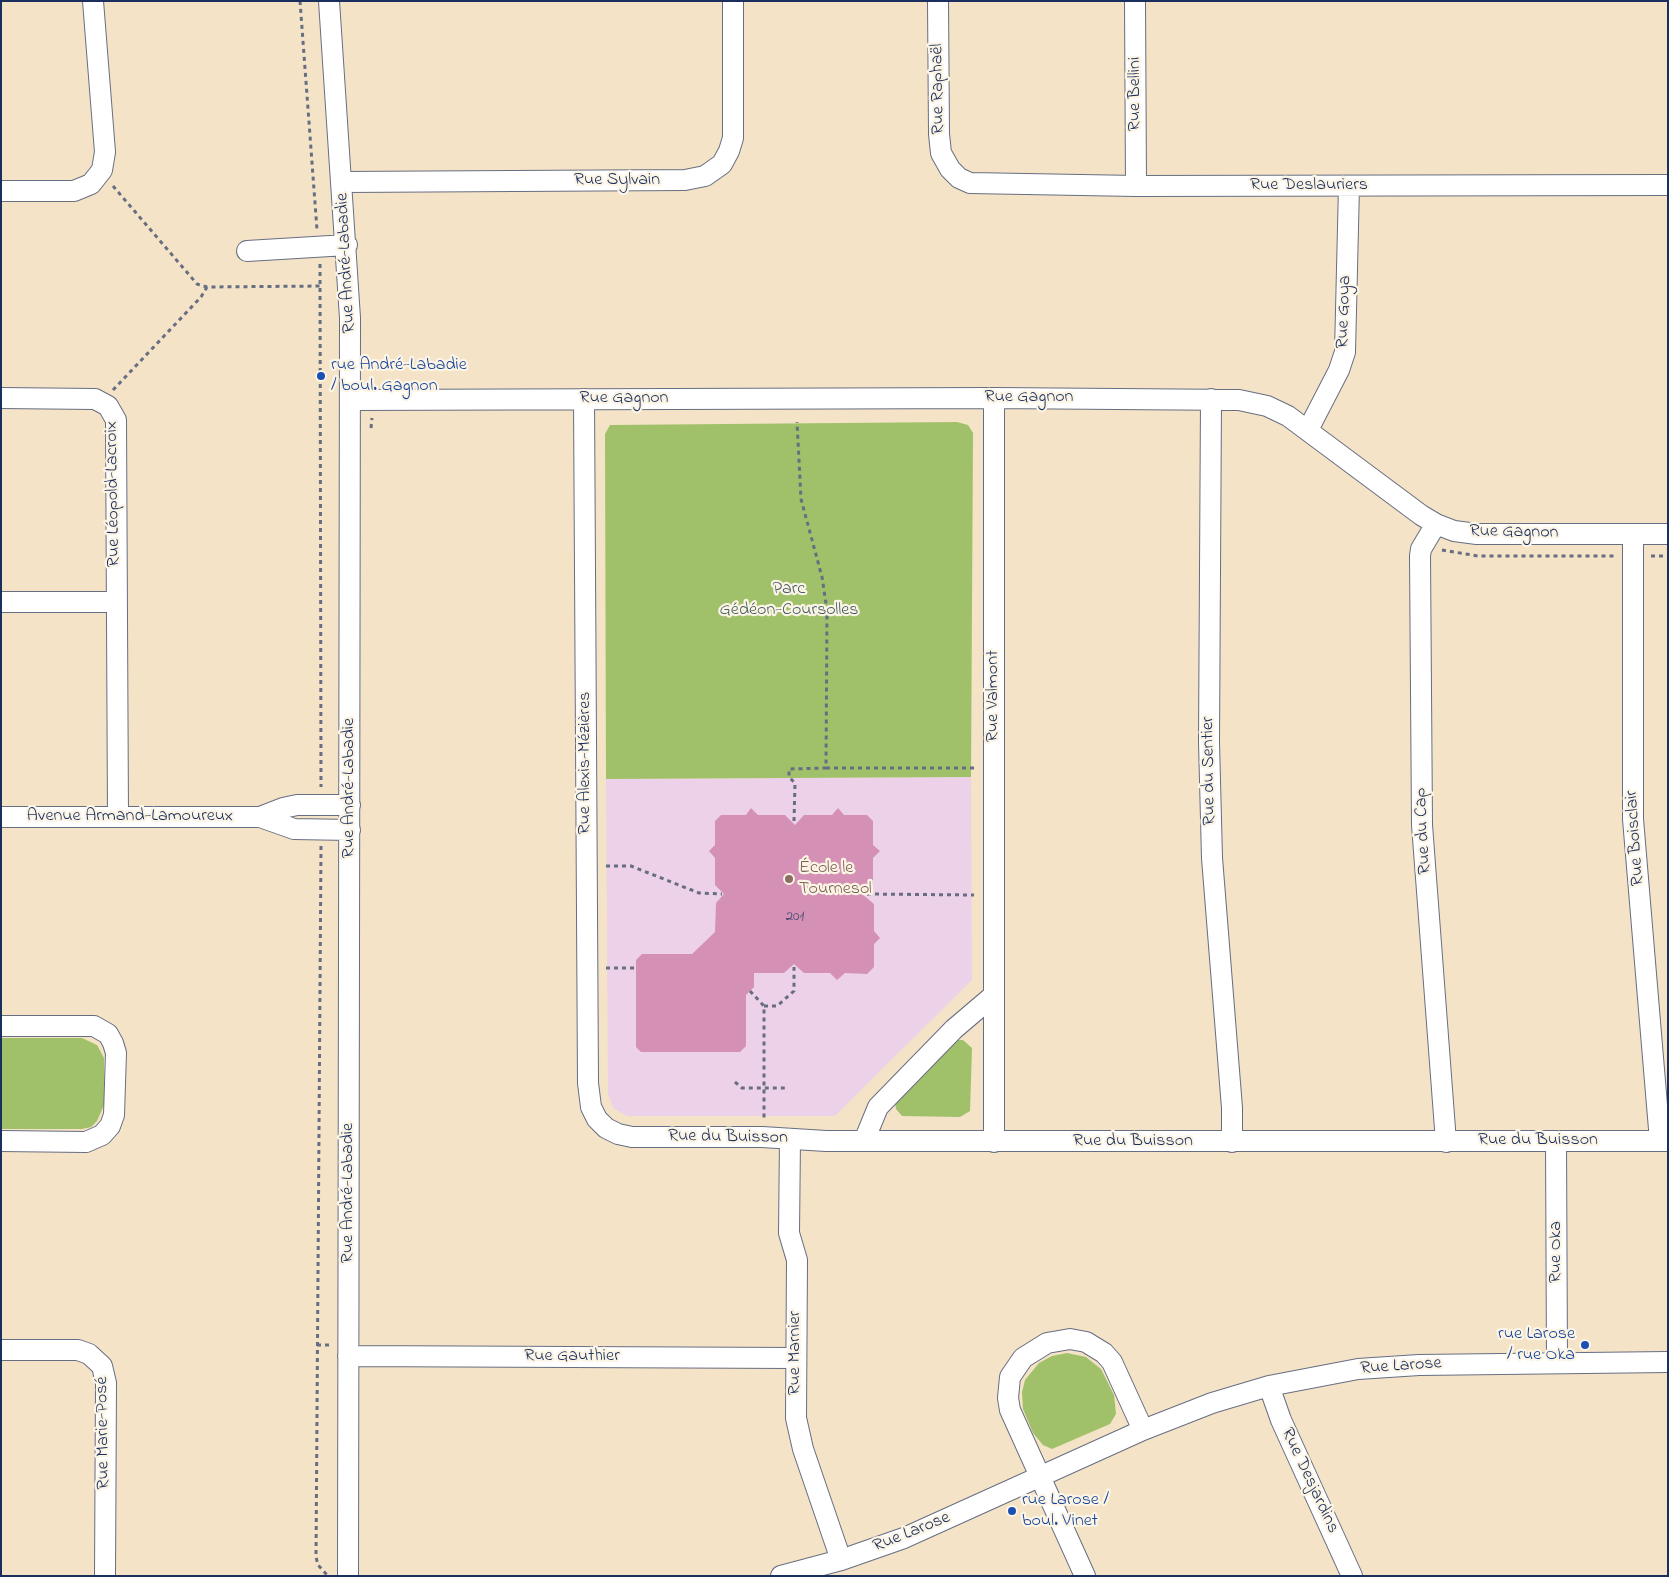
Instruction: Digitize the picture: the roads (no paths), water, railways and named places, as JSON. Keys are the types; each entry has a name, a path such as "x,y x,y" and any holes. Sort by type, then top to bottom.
{"street":[{"path":"1,191 80,189 95,180 102,170 104,152 93,1"},
{"name":"Rue André-Labadie","path":"329,1 343,182 350,318 348,1576"},
{"name":"Rue Sylvain","path":"343,182 685,180 705,176 722,164 729,152 733,138 733,1"},
{"name":"Rue Raphaël","path":"938,1 939,134 943,158 954,174"},
{"name":"Rue Bellini","path":"1135,1 1136,186"},
{"name":"Rue Deslauriers","path":"954,174 964,181 983,185 1668,185"},
{"name":"Rue Goya","path":"1308,430 1339,370 1345,352 1349,186"},
{"path":"246,251 347,245"},
{"name":"Rue Léopold-Lacroix","path":"1,398 95,399 104,403 112,410 116,425 118,817"},
{"name":"Rue Gagnon","path":"350,400 584,398 1239,400 1267,406 1288,416 1436,524 1454,531 1477,534 1668,534"},
{"name":"Rue Alexis-Mézières","path":"584,398 587,1057 589,1100 593,1113 601,1124"},
{"name":"Rue Valmont","path":"994,398 994,1142"},
{"name":"Rue du Sentier","path":"1211,399 1209,742 1212,858 1232,1108 1232,1142"},
{"name":"Rue du Cap","path":"1436,524 1421,550 1420,556 1422,825 1446,1142"},
{"name":"Rue Boisclair","path":"1633,534 1633,819 1664,1141"},
{"path":"1,602 116,602"},
{"name":"Avenue Armand-Lamoureux","path":"260,817 297,805 350,805"},
{"name":"Avenue Armand-Lamoureux","path":"1,817 260,817 294,829 350,830"},
{"path":"864,1141 878,1106 954,1029 994,995"},
{"path":"1,1026 94,1026 108,1034 114,1043 116,1053 114,1115 110,1126 102,1135 86,1142 1,1141"},
{"name":"Rue du Buisson","path":"601,1124 618,1134 632,1137 762,1137 864,1141 1664,1141"},
{"name":"Rue Marnier","path":"790,1139 790,1233 797,1260 796,1418 800,1439 841,1560"},
{"name":"Rue Oka","path":"1556,1141 1557,1362"},
{"path":"1085,1576 1010,1410 1008,1387 1015,1368 1023,1358 1047,1343 1059,1340 1079,1340 1094,1346 1104,1353 1120,1376 1143,1430"},
{"name":"Rue Marie-Posé","path":"1,1350 78,1350 94,1358 104,1372 106,1384 105,1576"},
{"name":"Rue Gauthier","path":"348,1356 796,1358"},
{"name":"Rue Larose","path":"781,1576 841,1560 904,1538 1143,1430 1220,1400 1310,1376 1419,1365 1668,1362"},
{"name":"Rue Desjardins","path":"1269,1386 1281,1420 1352,1576"}],"place":[{"name":"rue André-Labadie / boul. Gagnon","path":"321,376"},
{"name":"École le Tournesol","path":"789,879"},
{"name":"rue Larose / rue Oka","path":"1585,1345"},
{"name":"rue Larose / boul. Vinet","path":"1012,1511"}],"park label":[{"name":"Parc Gédéon-Coursolles","path":"789,600"}]}
